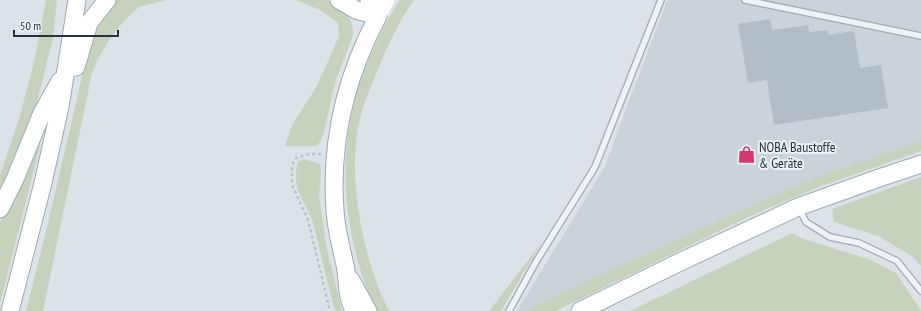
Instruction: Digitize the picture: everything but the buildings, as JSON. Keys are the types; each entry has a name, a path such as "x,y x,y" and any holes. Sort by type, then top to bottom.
{"main road":[{"path":"10,311 43,183 60,107 77,0"},
{"path":"60,107 78,61 89,23 107,0"},
{"path":"339,0 356,10 378,16"},
{"path":"369,0 378,16"},
{"path":"354,311 349,298 346,271 335,211 336,155 341,109 367,36 378,16"},
{"path":"0,209 42,113 66,73"},
{"path":"580,311 798,207 921,164"},
{"path":"346,271 368,311"}],"street":[{"path":"378,16 387,0"}],"lane":[{"path":"509,311 537,260 595,167 662,0"},
{"path":"745,0 921,36"},
{"path":"798,207 806,222 830,236 859,243 897,261 921,291"}],"path":[{"path":"330,311 308,220 292,185 292,165 296,158 309,154 336,155"}],"shaded area":[{"name":"NOBA Baustoffe & Geräte","path":"921,0 921,142 811,179 608,271 525,311 517,311 604,168 667,1"}],"green space":[{"path":"46,0 57,0 53,38 35,110 0,195 0,175 19,119 34,62"},
{"path":"116,0 167,0 139,7 125,20 110,39 99,57 92,73 43,311 26,311 90,42 101,20"},
{"path":"296,0 330,1 347,15 352,23 353,29 353,35 335,83 324,132 320,142 316,146 285,146 292,125 317,86 339,36 338,23 320,10"},
{"path":"400,0 414,0 398,25 389,43 368,94 360,119 355,158 357,199 364,240 376,282 389,311 375,311 363,277 354,243 348,210 346,176 347,143 352,110 362,76 381,32"},
{"path":"36,141 40,141 39,150 0,304 0,223"},
{"path":"921,141 921,151 819,187 748,217 556,311 525,311 608,271 811,179"},
{"path":"304,159 320,164 321,173 319,195 326,245 342,311 335,311 314,226 300,196 296,181 298,162"},
{"path":"921,177 921,266 912,256 878,236 834,222 832,209"},
{"path":"792,233 801,238 871,260 896,273 921,311 630,311"},
{"path":"542,242 501,311 489,311"}],"place":[{"name":"NOBA Baustoffe & Geräte","path":"746,155"}]}
